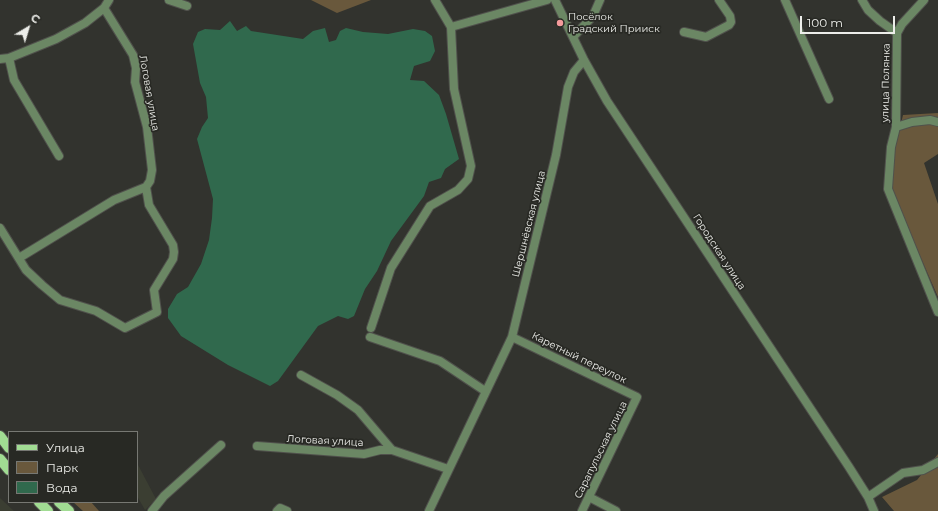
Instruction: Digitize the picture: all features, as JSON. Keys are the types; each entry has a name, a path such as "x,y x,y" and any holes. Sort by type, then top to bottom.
{"main road":[{"path":"0,436 8,447"},
{"path":"0,459 8,469"},
{"path":"40,503 48,511"},
{"path":"60,503 69,511"}],"street":[{"path":"0,59 9,58 56,39 85,23 104,8 109,0"},
{"path":"169,0 187,6"},
{"path":"371,328 392,268 430,206 458,190 468,179 471,166 454,89 451,27 435,0"},
{"path":"451,27 547,0"},
{"name":"Городская улица","path":"555,0 584,60 607,101 868,496 874,511"},
{"path":"573,37 593,16 600,0"},
{"path":"684,32 703,38 729,26 731,22 730,16 719,0"},
{"path":"786,0 829,99"},
{"path":"862,0 868,10 880,21 897,32"},
{"name":"улица Полянка","path":"924,0 902,24 897,32 896,127 891,148 888,189 938,312"},
{"name":"Логовая улица","path":"104,8 133,55 136,68 135,82 147,127 152,170 150,181 146,187"},
{"path":"9,58 14,80 59,156"},
{"name":"Шершнёвская улица","path":"428,511 512,337 556,155 568,87 574,72 584,60"},
{"path":"896,127 918,121 930,120 938,122"},
{"path":"0,228 19,258 37,280 60,300 96,311 125,328 157,312 154,290 173,259 174,252 172,245 149,205 146,187 114,200 19,258"},
{"name":"Каретный переулок","path":"512,337 637,397"},
{"path":"370,338 440,361 485,391"},
{"path":"302,375 337,395 358,410 382,436 392,450 448,469"},
{"name":"Сарапульская улица","path":"582,511 637,397"},
{"path":"152,511 164,496 221,445"},
{"name":"Логовая улица","path":"257,446 364,454 380,450 392,450"},
{"path":"868,496 902,474 923,470 938,462"},
{"path":"589,497 616,511"},
{"path":"277,511 280,508 287,511"}],"shaded area":[{"path":"138,465 156,499 145,510 138,498"},
{"path":"0,498 14,511 0,511"}],"green space":[{"path":"311,0 371,0 337,13"},
{"path":"938,113 938,154 924,163 938,204 938,297 887,181 903,115"},
{"path":"938,454 938,511 894,511 882,497 917,480"},
{"path":"74,503 92,503 99,511 83,511"}],"water":[{"path":"230,21 237,31 246,26 251,31 303,39 313,31 325,28 329,42 336,40 340,31 346,28 363,32 388,34 413,29 425,31 432,36 435,51 430,61 414,66 410,80 424,81 439,95 459,159 445,169 441,178 429,182 424,196 391,241 377,271 365,289 354,316 348,319 338,316 318,326 278,381 270,386 228,365 181,336 168,318 168,309 177,294 188,287 201,264 209,240 212,218 213,199 197,139 208,118 206,97 200,83 193,44 198,32 205,29 220,30"}],"place":[{"name":"Посёлок Градский Прииск","path":"560,23"}]}
